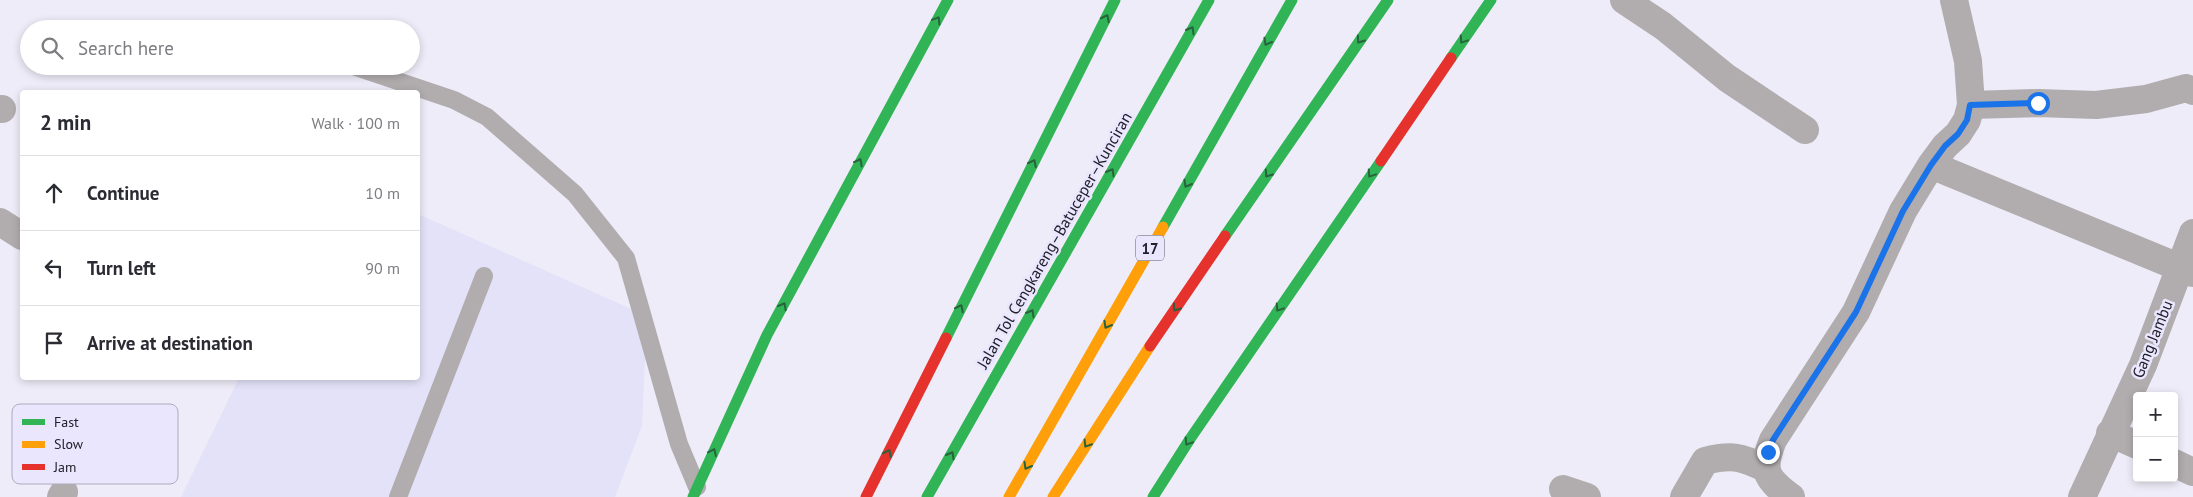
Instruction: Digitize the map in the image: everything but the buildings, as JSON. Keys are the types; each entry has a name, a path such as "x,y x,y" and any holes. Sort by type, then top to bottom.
{"main road":[{"path":"695,492 767,335 921,46 948,0"},
{"path":"866,497 1115,0"},
{"name":"Jalan Tol Cengkareng–Batuceper–Kunciran","path":"927,497 1209,0"},
{"name":"17","path":"1009,497 1292,0"},
{"path":"1053,497 1144,354 1388,0"},
{"path":"1153,497 1190,439 1491,0"}],"street":[{"path":"1624,0 1663,26 1727,78 1806,130"},
{"path":"1791,497 1776,486 1768,477 1765,468 1773,440 1856,312 1903,211 1931,165 1945,146 1958,134 1967,120 1970,105 1968,61 1954,0"},
{"path":"1970,105 2038,103 2096,105 2146,99 2186,88 2193,91"},
{"path":"1931,165 2187,270"},
{"path":"0,222 20,235"},
{"name":"Gang Jambu","path":"2082,497 2187,270 2193,234"},
{"path":"2110,433 2133,443"},
{"path":"1684,497 1705,461 1732,456 1765,468"},
{"path":"2178,465 2193,472"}],"lane":[{"path":"380,75 454,100 487,117 575,194 626,258 679,444 695,492"},
{"path":"398,497 484,276"}],"shaded area":[{"path":"420,215 647,316 642,426 615,497 181,497 238,380 420,380"}],"traffic: fast":[{"path":"693,497 767,335 948,0"},
{"path":"946,338 1115,0"},
{"path":"927,497 1209,0"},
{"path":"1163,227 1292,0"},
{"path":"1225,236 1388,0"},
{"path":"1451,58 1491,0"},
{"path":"1153,497 1190,439 1381,161"}],"traffic: slow":[{"path":"1009,497 1163,227"},
{"path":"1053,497 1150,346"}],"traffic: jam":[{"path":"1381,161 1451,58"},
{"path":"1150,346 1225,236"},
{"path":"866,497 946,338"}],"route":[{"path":"1768,452 1773,440 1856,312 1903,211 1931,165 1945,146 1958,134 1967,120 1970,105 2038,103"}]}
